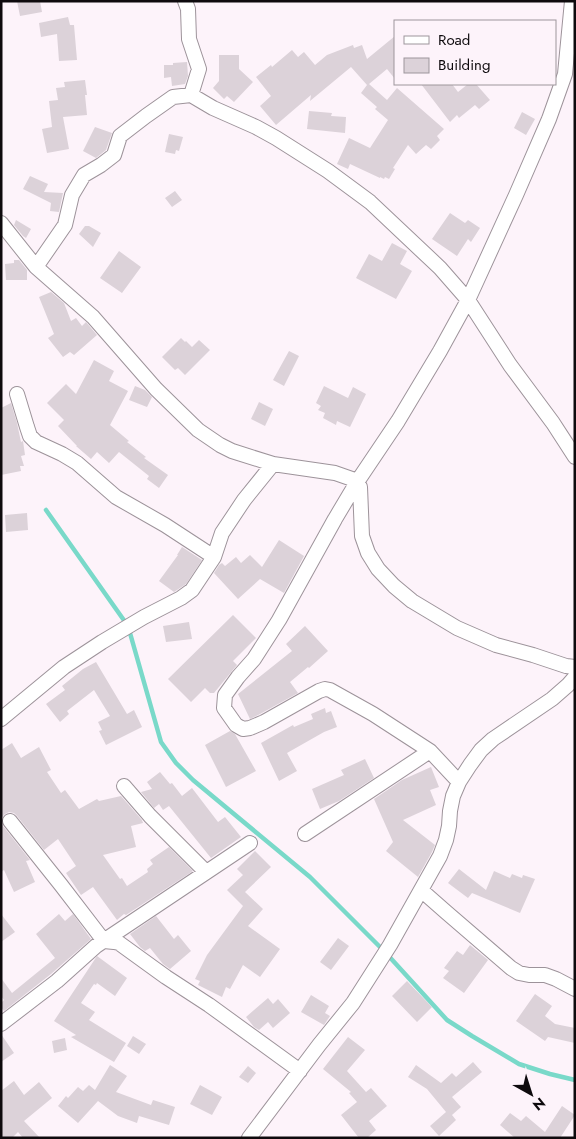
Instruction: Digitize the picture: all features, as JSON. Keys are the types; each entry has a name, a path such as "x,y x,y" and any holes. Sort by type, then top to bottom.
{"street":[{"path":"185,1 188,9 189,39 199,69 191,94"},
{"path":"459,782 430,751 374,714 330,690 318,691 264,722 243,729 236,725 224,708 225,695 254,659 279,620 335,519 440,352 468,300 570,76 572,1"},
{"path":"36,266 65,225 72,195 84,175 114,155 120,136 146,116 173,97 191,94 213,108 270,134 328,171 370,202 440,268 468,300 510,365 553,423 575,457"},
{"path":"1,223 36,266 94,317 156,389 198,430 232,451 273,464 335,473 357,482 361,494 362,536 368,553 378,569 412,601 457,628 496,645 575,667"},
{"path":"17,394 26,427 30,436 36,442 77,463 116,497 165,525 214,557"},
{"path":"1,719 64,667 115,634 192,590 214,557 222,533 244,500 273,464"},
{"path":"249,1138 352,1002 390,944 440,856 450,826 453,796 459,782 482,750 494,739 552,699 575,676"},
{"path":"305,834 430,751"},
{"path":"124,786 150,816 206,872"},
{"path":"10,821 104,941 119,943 300,1071"},
{"path":"1,1024 57,981 96,946 250,843"},
{"path":"421,890 511,968 529,975 545,975 575,989"}],"building":[{"path":"17,1 40,1 42,12 20,16"},
{"path":"68,17 70,25 74,25 77,60 59,61 57,34 41,37 39,23"},
{"path":"394,37 394,78 387,69 369,84 387,100 397,88 444,129 437,136 440,140 431,149 426,145 416,154 408,145 393,168 395,169 389,179 385,177 384,179 380,178 350,164 348,169 337,164 349,138 370,148 388,120 361,93 367,85 351,67 310,101 311,95 276,125 260,106 271,96 256,77 271,65 272,67 292,50 298,57 304,52 315,65 327,55 353,45 354,48 362,45 367,59"},
{"path":"219,55 239,55 239,69 253,82 234,102 227,96 224,99 213,88 219,81"},
{"path":"187,62 188,76 185,84 172,86 171,77 164,78 164,65"},
{"path":"85,80 87,115 63,117 69,149 47,153 42,129 52,127 49,101 58,100 56,88 65,87 64,82"},
{"path":"422,85 453,85 458,92 467,85 477,85 490,100 479,109 475,105 459,118 457,115 450,122"},
{"path":"309,111 332,113 331,116 346,117 345,133 307,129"},
{"path":"522,112 535,119 526,135 514,128"},
{"path":"95,127 112,133 106,150 96,158 83,151"},
{"path":"169,134 183,137 179,151 176,150 175,154 165,152"},
{"path":"30,176 48,184 44,192 63,193 59,212 50,211 51,203 23,189"},
{"path":"175,191 182,200 172,207 165,198"},
{"path":"450,213 465,223 468,220 480,228 471,242 468,239 457,256 432,239"},
{"path":"16,220 31,229 26,238 14,225"},
{"path":"85,226 89,226 101,233 93,247 79,234"},
{"path":"392,243 407,251 400,264 412,271 396,299 356,278 369,254 382,261"},
{"path":"119,251 141,267 122,293 100,278"},
{"path":"14,260 19,260 27,270 27,280 6,280 5,264 14,263"},
{"path":"51,292 64,303 71,321 76,318 82,326 86,322 97,335 74,355 70,352 63,357 48,338 54,334 39,297"},
{"path":"181,338 192,347 199,340 210,350 185,375 178,368 175,370 162,357"},
{"path":"289,351 299,356 284,386 273,380"},
{"path":"94,360 114,371 109,381 128,391 110,425 146,457 144,458 168,475 159,488 147,479 149,476 119,452 109,463 97,452 91,459 58,426 64,420 47,403 66,384 76,394"},
{"path":"135,386 145,390 152,397 147,407 129,400"},
{"path":"324,386 348,398 353,387 366,394 350,427 337,421 336,425 323,418 325,413 318,410 321,406 316,403"},
{"path":"259,402 273,409 265,426 251,419"},
{"path":"11,403 21,442 23,441 25,455 21,456 24,466 20,466 21,471 1,475 1,408"},
{"path":"27,513 28,530 6,532 5,515"},
{"path":"279,540 304,556 284,593 260,579 238,599 214,573 222,563 225,566 236,557 241,563 250,555 262,567"},
{"path":"182,547 202,560 186,584 174,592 159,581"},
{"path":"233,615 256,638 233,661 237,665 214,693 210,693 205,688 191,702 168,679"},
{"path":"189,622 192,639 166,642 163,626"},
{"path":"305,626 328,651 290,682 298,693 250,719 238,694 292,651 286,644"},
{"path":"96,662 127,714 134,710 142,727 106,745 99,731 102,730 98,722 110,716 94,690 67,711 69,714 60,722 46,704 65,690 62,686 83,669"},
{"path":"325,708 326,713 331,711 337,727 324,732 287,753 297,771 279,781 261,743 293,725 294,727 313,719 311,714"},
{"path":"230,731 235,734 256,771 226,787 205,745"},
{"path":"12,743 21,758 39,747 51,770 47,772 61,793 65,790 79,809 97,799 99,801 121,796 142,820 143,823 131,826 136,847 103,855 127,886 148,872 147,869 153,864 150,860 169,847 193,871 117,920 93,887 81,895 66,873 76,866 58,839 44,850 14,813 9,812 5,814 2,817 1,823 1,750"},
{"path":"365,759 374,778 339,801 320,809 312,789 344,775 341,770"},
{"path":"431,767 439,787 430,790 436,805 403,820 435,845 418,877 386,851 393,842 374,799 402,780"},
{"path":"160,772 182,796 192,788 218,822 225,817 241,837 211,858 169,806 163,810 159,804 154,808 141,792 152,789 147,782"},
{"path":"1,823 30,860 26,861 35,882 14,892 4,870 1,872"},
{"path":"255,851 271,867 245,892 263,909 248,926 280,949 260,977 243,965 230,989 226,987 222,997 198,985 200,981 195,979 207,955 243,906 227,890 243,875 237,869"},
{"path":"459,869 486,890 494,871 510,878 512,874 522,878 523,875 535,879 520,913 472,893 468,898 448,883"},
{"path":"1,914 15,932 1,942"},
{"path":"59,914 65,921 73,914 91,939 4,1011 1,1007 1,1003 4,1000 1,996 1,978 12,993 55,958 36,934"},
{"path":"156,916 174,939 178,935 191,951 170,969 163,964 150,948 145,951 140,947 130,934"},
{"path":"338,938 349,946 331,970 320,962"},
{"path":"470,945 488,960 464,993 443,978 449,971 444,968 457,951 463,955"},
{"path":"97,956 127,978 115,996 97,983 96,985 94,984 81,1003 95,1012 89,1020 126,1043 114,1062 71,1037 76,1035 54,1021"},
{"path":"407,981 432,1007 417,1022 392,996"},
{"path":"535,994 552,1006 545,1016 555,1024 575,1028 575,1043 548,1037 545,1041 516,1021"},
{"path":"311,995 329,1006 325,1013 330,1016 324,1025 301,1012"},
{"path":"268,998 273,1004 278,999 290,1013 273,1028 268,1022 259,1030 246,1017"},
{"path":"1,1034 14,1053 1,1062"},
{"path":"133,1036 146,1044 139,1054 127,1046"},
{"path":"348,1037 365,1050 347,1071 366,1092 371,1088 387,1106 369,1121 376,1130 367,1138 359,1138 341,1115 357,1102 349,1093 351,1092 323,1069"},
{"path":"65,1038 67,1050 54,1053 52,1041"},
{"path":"473,1062 482,1072 452,1097 461,1107 452,1115 456,1120 439,1136 430,1126 446,1112 427,1089 408,1077 416,1065 441,1083 452,1073 456,1077"},
{"path":"110,1065 127,1076 116,1092 151,1105 153,1100 175,1107 169,1125 139,1116 137,1123 118,1116 98,1101 78,1123 58,1106 66,1096 68,1098 78,1087 83,1091 89,1085 95,1090"},
{"path":"248,1066 256,1073 248,1083 239,1077"},
{"path":"14,1081 24,1095 39,1082 52,1098 24,1121 40,1138 23,1138 18,1132 12,1138 1,1138 1,1091"},
{"path":"200,1085 222,1097 212,1115 190,1104"},
{"path":"562,1106 575,1115 560,1138 515,1138 500,1125 510,1113 521,1121 526,1116 545,1132"}],"waterway":[{"path":"46,510 128,626 161,742 176,763 193,780 310,877 385,952 447,1020 519,1064 575,1080"}]}
